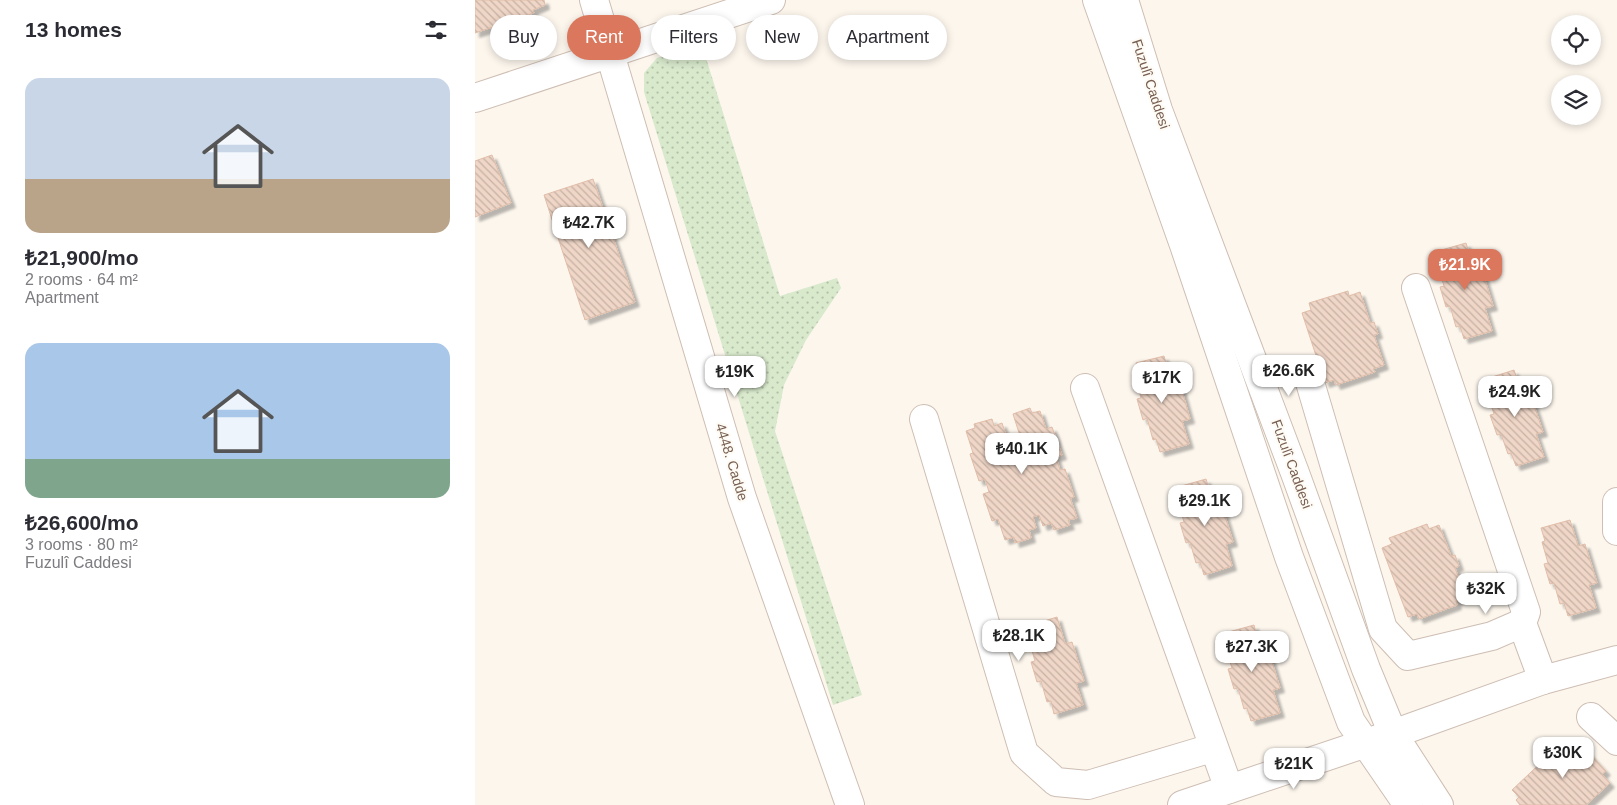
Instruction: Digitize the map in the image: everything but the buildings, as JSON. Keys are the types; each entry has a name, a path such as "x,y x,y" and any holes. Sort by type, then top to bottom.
{"street":[{"name":"4448. Cadde","path":"594,0 599,15"},
{"path":"641,40 726,7 771,0"},
{"name":"Fuzulî Caddesi","path":"1097,0 1184,245 1289,557 1351,722 1409,805"},
{"name":"Fuzulî Caddesi","path":"1124,0 1158,110 1295,473 1366,669 1393,734 1439,805"},
{"path":"475,98 587,60"},
{"name":"4448. Cadde","path":"613,60 742,498 851,805"},
{"path":"1416,288 1526,612 1523,623 1543,680"},
{"path":"1309,379 1383,629 1408,656 1492,636 1523,623"},
{"path":"1085,388 1212,748 1229,789"},
{"path":"924,419 1024,753 1055,782 1088,785 1212,748"},
{"path":"1617,502 1617,531"},
{"path":"1182,805 1366,744 1543,680 1617,660"},
{"path":"1591,717 1617,741"}],"green space":[{"path":"655,60 707,60 780,296 837,278 841,288 806,340 784,385 775,431 862,695 833,705 644,92 644,73"}]}
